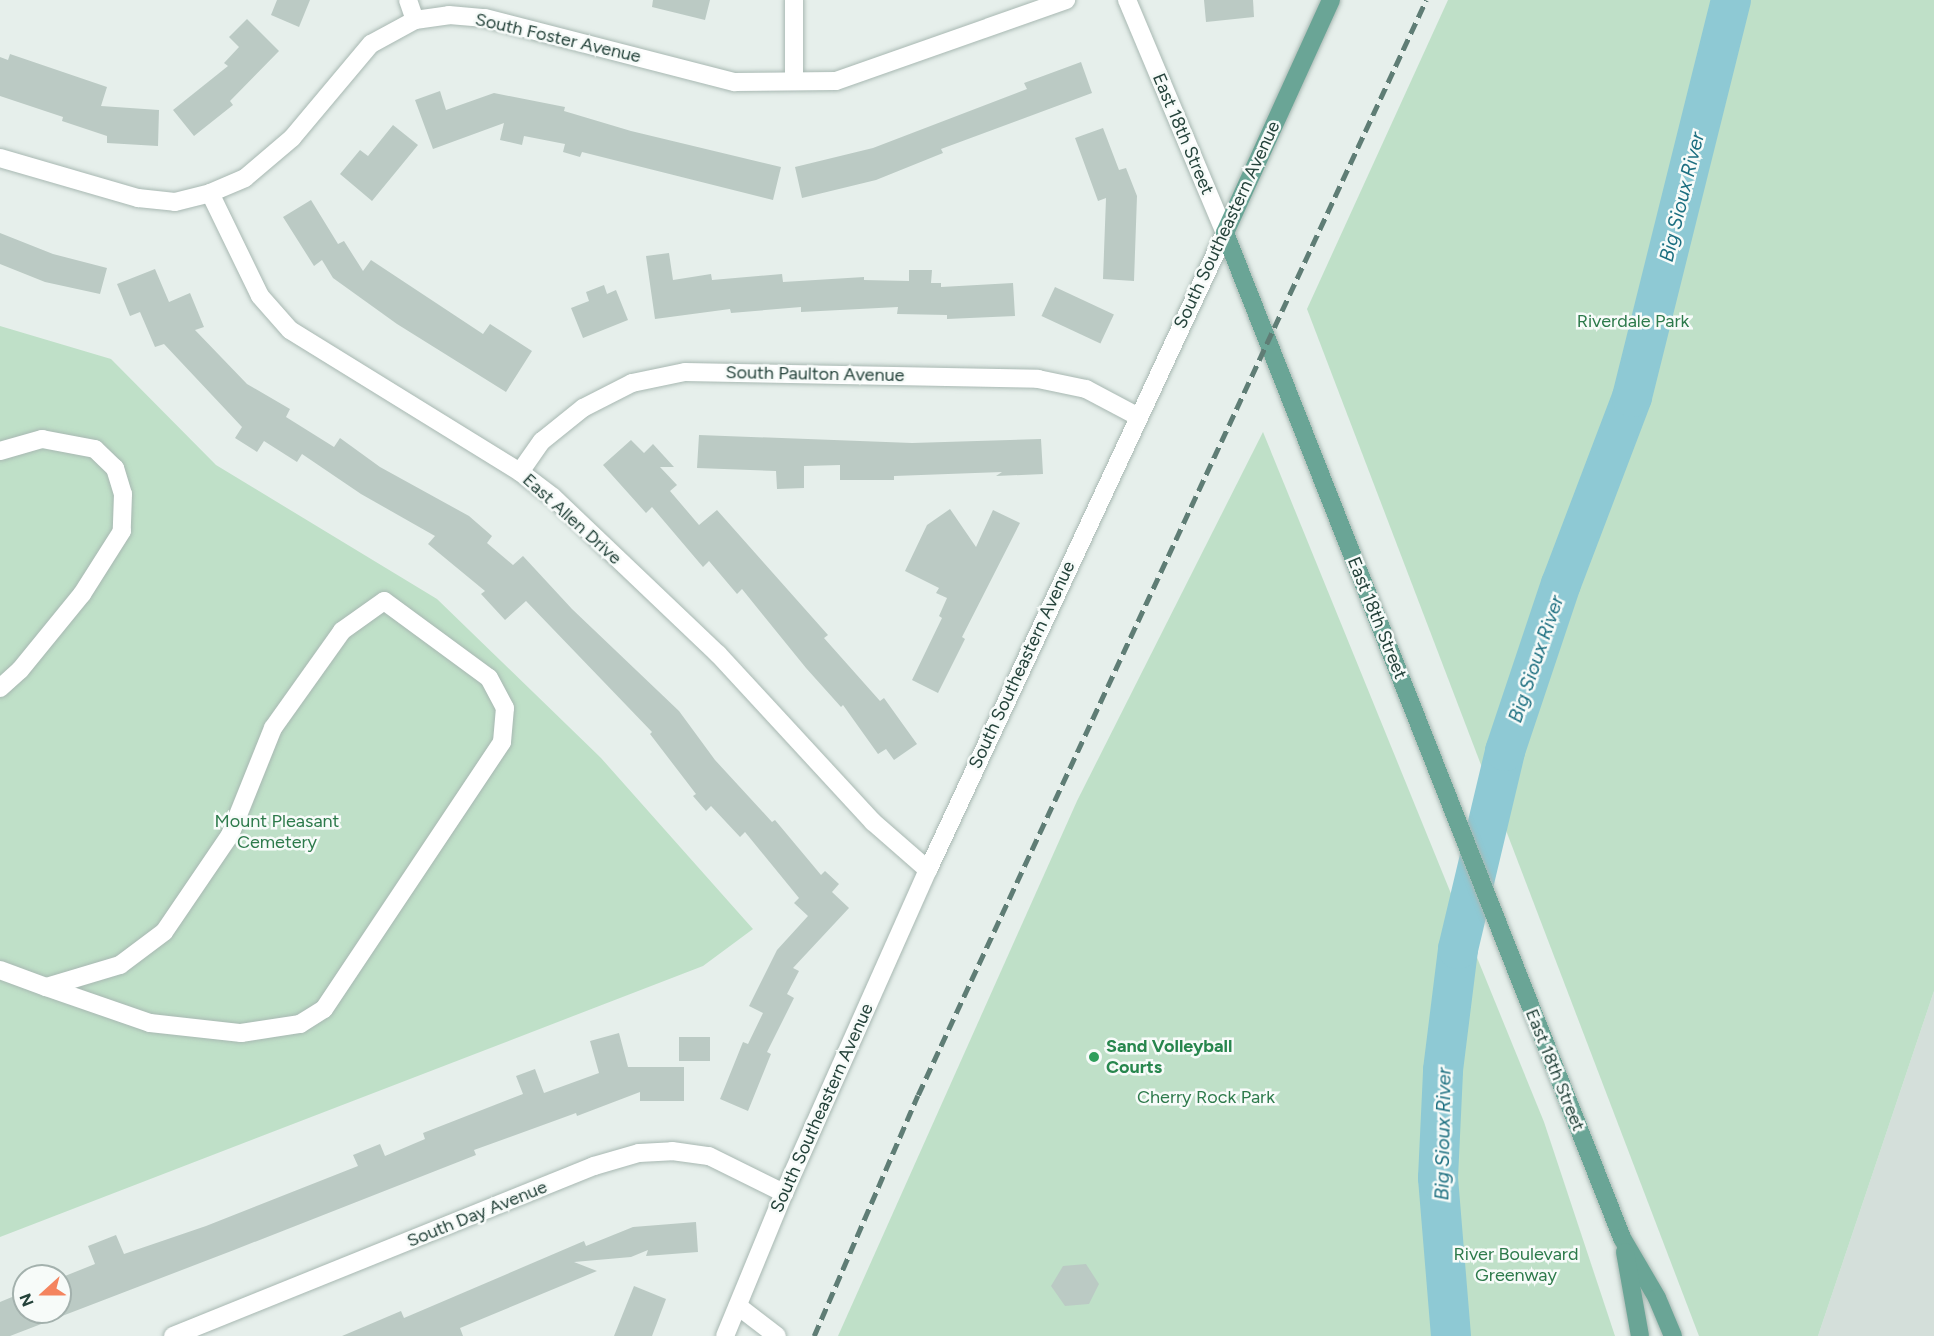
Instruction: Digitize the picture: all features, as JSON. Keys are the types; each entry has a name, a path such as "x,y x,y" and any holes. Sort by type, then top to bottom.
{"main road":[{"name":"South Southeastern Avenue","path":"1224,233 1330,0"},
{"name":"East 18th Street","path":"1224,233 1622,1239"},
{"path":"1622,1239 1640,1336"},
{"path":"1622,1239 1657,1298 1673,1336"}],"street":[{"path":"408,0 416,20"},
{"path":"794,0 794,81"},
{"name":"South Foster Avenue","path":"0,158 138,198 175,202 210,193 252,171 292,138 371,44 416,20 449,15 485,18 735,82 836,81 875,70 1066,0"},
{"name":"East 18th Street","path":"1127,0 1224,233"},
{"name":"East Allen Drive","path":"210,193 260,296 290,330 519,472 553,497 718,654 873,822 928,870"},
{"name":"South Southeastern Avenue","path":"725,1336 784,1192 928,870 1224,233"},
{"name":"South Paulton Avenue","path":"519,472 542,441 584,408 632,383 685,372 1038,379 1086,388 1137,416"},
{"path":"0,451 42,439 95,449 115,468 123,494 122,531 82,594 20,670 0,688"},
{"path":"0,970 46,987 150,1023 241,1033 300,1024 324,1009 502,742 505,708 489,678 384,601 342,631 273,728 230,835 164,932 120,964 46,987"},
{"name":"South Day Avenue","path":"173,1336 583,1171 639,1153 672,1151 709,1156 784,1192"},
{"path":"738,1305 777,1336"}],"shaded area":[{"path":"1934,991 1934,1336 1818,1336"}],"green space":[{"name":"Riverdale Park","path":"1448,0 1934,0 1934,991 1818,1336 1699,1336 1307,309"},
{"name":"Mount Pleasant Cemetery","path":"0,326 111,359 216,465 437,599 601,758 753,929 703,966 0,1237"},
{"name":"Cherry Rock Park","path":"1263,432 1544,1122 1615,1336 838,1336 1077,801"}],"building":[{"path":"277,0 310,0 299,27 271,15"},
{"path":"653,0 710,0 705,20 652,7"},
{"path":"1204,0 1253,0 1254,17 1206,22"},
{"path":"247,19 279,51 230,101 233,105 194,136 173,110 228,66 224,63 239,47 229,37"},
{"path":"10,54 107,87 101,106 159,110 158,146 107,143 107,136 62,121 63,117 0,96 0,57 8,60"},
{"path":"1081,62 1092,93 941,149 943,153 876,180 802,198 795,167 873,148 1027,89 1024,83"},
{"path":"440,91 446,110 494,93 565,107 564,111 631,131 781,167 773,200 582,152 580,157 563,152 565,144 524,136 522,145 500,140 504,123 433,149 415,100"},
{"path":"393,125 418,145 372,201 340,174 360,150 368,156"},
{"path":"1103,128 1119,170 1126,168 1137,196 1134,281 1103,279 1106,198 1098,201 1075,138"},
{"path":"311,200 338,244 344,241 363,271 371,260 483,334 490,324 532,351 506,392 397,324 333,278 322,260 314,266 283,217"},
{"path":"0,233 53,254 107,268 100,294 45,282 0,264"},
{"path":"669,253 673,280 711,274 712,280 782,274 783,282 864,277 864,280 909,281 909,270 932,270 931,283 941,283 941,287 1013,283 1015,316 947,319 947,315 897,314 898,307 801,312 801,307 731,313 730,309 655,319 646,256"},
{"path":"155,269 169,302 190,293 204,327 195,330 247,384 290,409 286,417 334,447 340,438 380,467 469,516 492,536 487,543 513,565 523,556 572,609 679,711 715,760 772,822 775,820 821,875 825,871 839,884 832,892 849,908 793,968 799,971 787,994 794,998 767,1052 771,1054 748,1111 720,1099 743,1042 748,1044 763,1013 749,1006 777,950 808,916 794,903 799,898 745,832 740,837 711,806 706,811 693,796 696,794 650,734 652,732 526,601 505,620 481,594 485,591 428,544 435,536 361,494 302,454 297,462 264,441 257,452 235,438 242,427 164,344 155,347 140,312 130,316 117,284"},
{"path":"604,285 607,294 616,290 628,320 583,338 571,308 589,301 586,292"},
{"path":"1055,287 1114,314 1100,343 1041,316"},
{"path":"699,435 912,443 1041,439 1043,474 996,476 1002,472 894,476 894,480 840,480 840,465 804,466 804,488 777,489 776,471 697,468"},
{"path":"631,440 644,453 653,444 674,467 660,467 677,485 670,491 699,525 717,510 828,635 824,638 880,701 884,698 917,744 894,760 886,749 878,754 843,705 841,707 806,668 742,589 737,594 709,561 703,567 652,507 646,513 603,465"},
{"path":"950,509 976,547 993,510 1020,523 962,637 965,639 938,693 912,680 942,618 939,616 947,598 936,593 939,588 905,571 927,525"},
{"path":"619,1033 628,1067 684,1067 684,1101 640,1101 640,1092 577,1116 576,1113 474,1150 476,1155 72,1312 72,1273 95,1264 88,1246 116,1235 124,1254 206,1226 358,1166 353,1155 380,1144 385,1156 425,1139 423,1133 523,1094 516,1076 535,1069 544,1093 599,1073 590,1041"},
{"path":"679,1037 710,1037 710,1061 679,1061"},
{"path":"696,1222 698,1252 646,1256 648,1250 631,1257 574,1262 597,1271 460,1328 463,1336 342,1336 401,1311 404,1318 584,1241 586,1246 633,1227"},
{"path":"1086,1264 1099,1284 1089,1304 1065,1306 1051,1286 1063,1266"},
{"path":"634,1286 666,1299 652,1336 614,1336"},
{"path":"12,1297 12,1324 41,1324 10,1336 0,1336 0,1302"}],"waterway":[{"name":"Big Sioux River","path":"1451,1336 1438,1178 1443,1070 1458,949 1505,751 1561,584 1632,397 1731,0"}],"railway":[{"path":"814,1336 918,1095 1426,0"}],"place":[{"name":"Sand Volleyball Courts","path":"1094,1057"}],"park label":[{"name":"River Boulevard Greenway","path":"1516,1265"}]}
